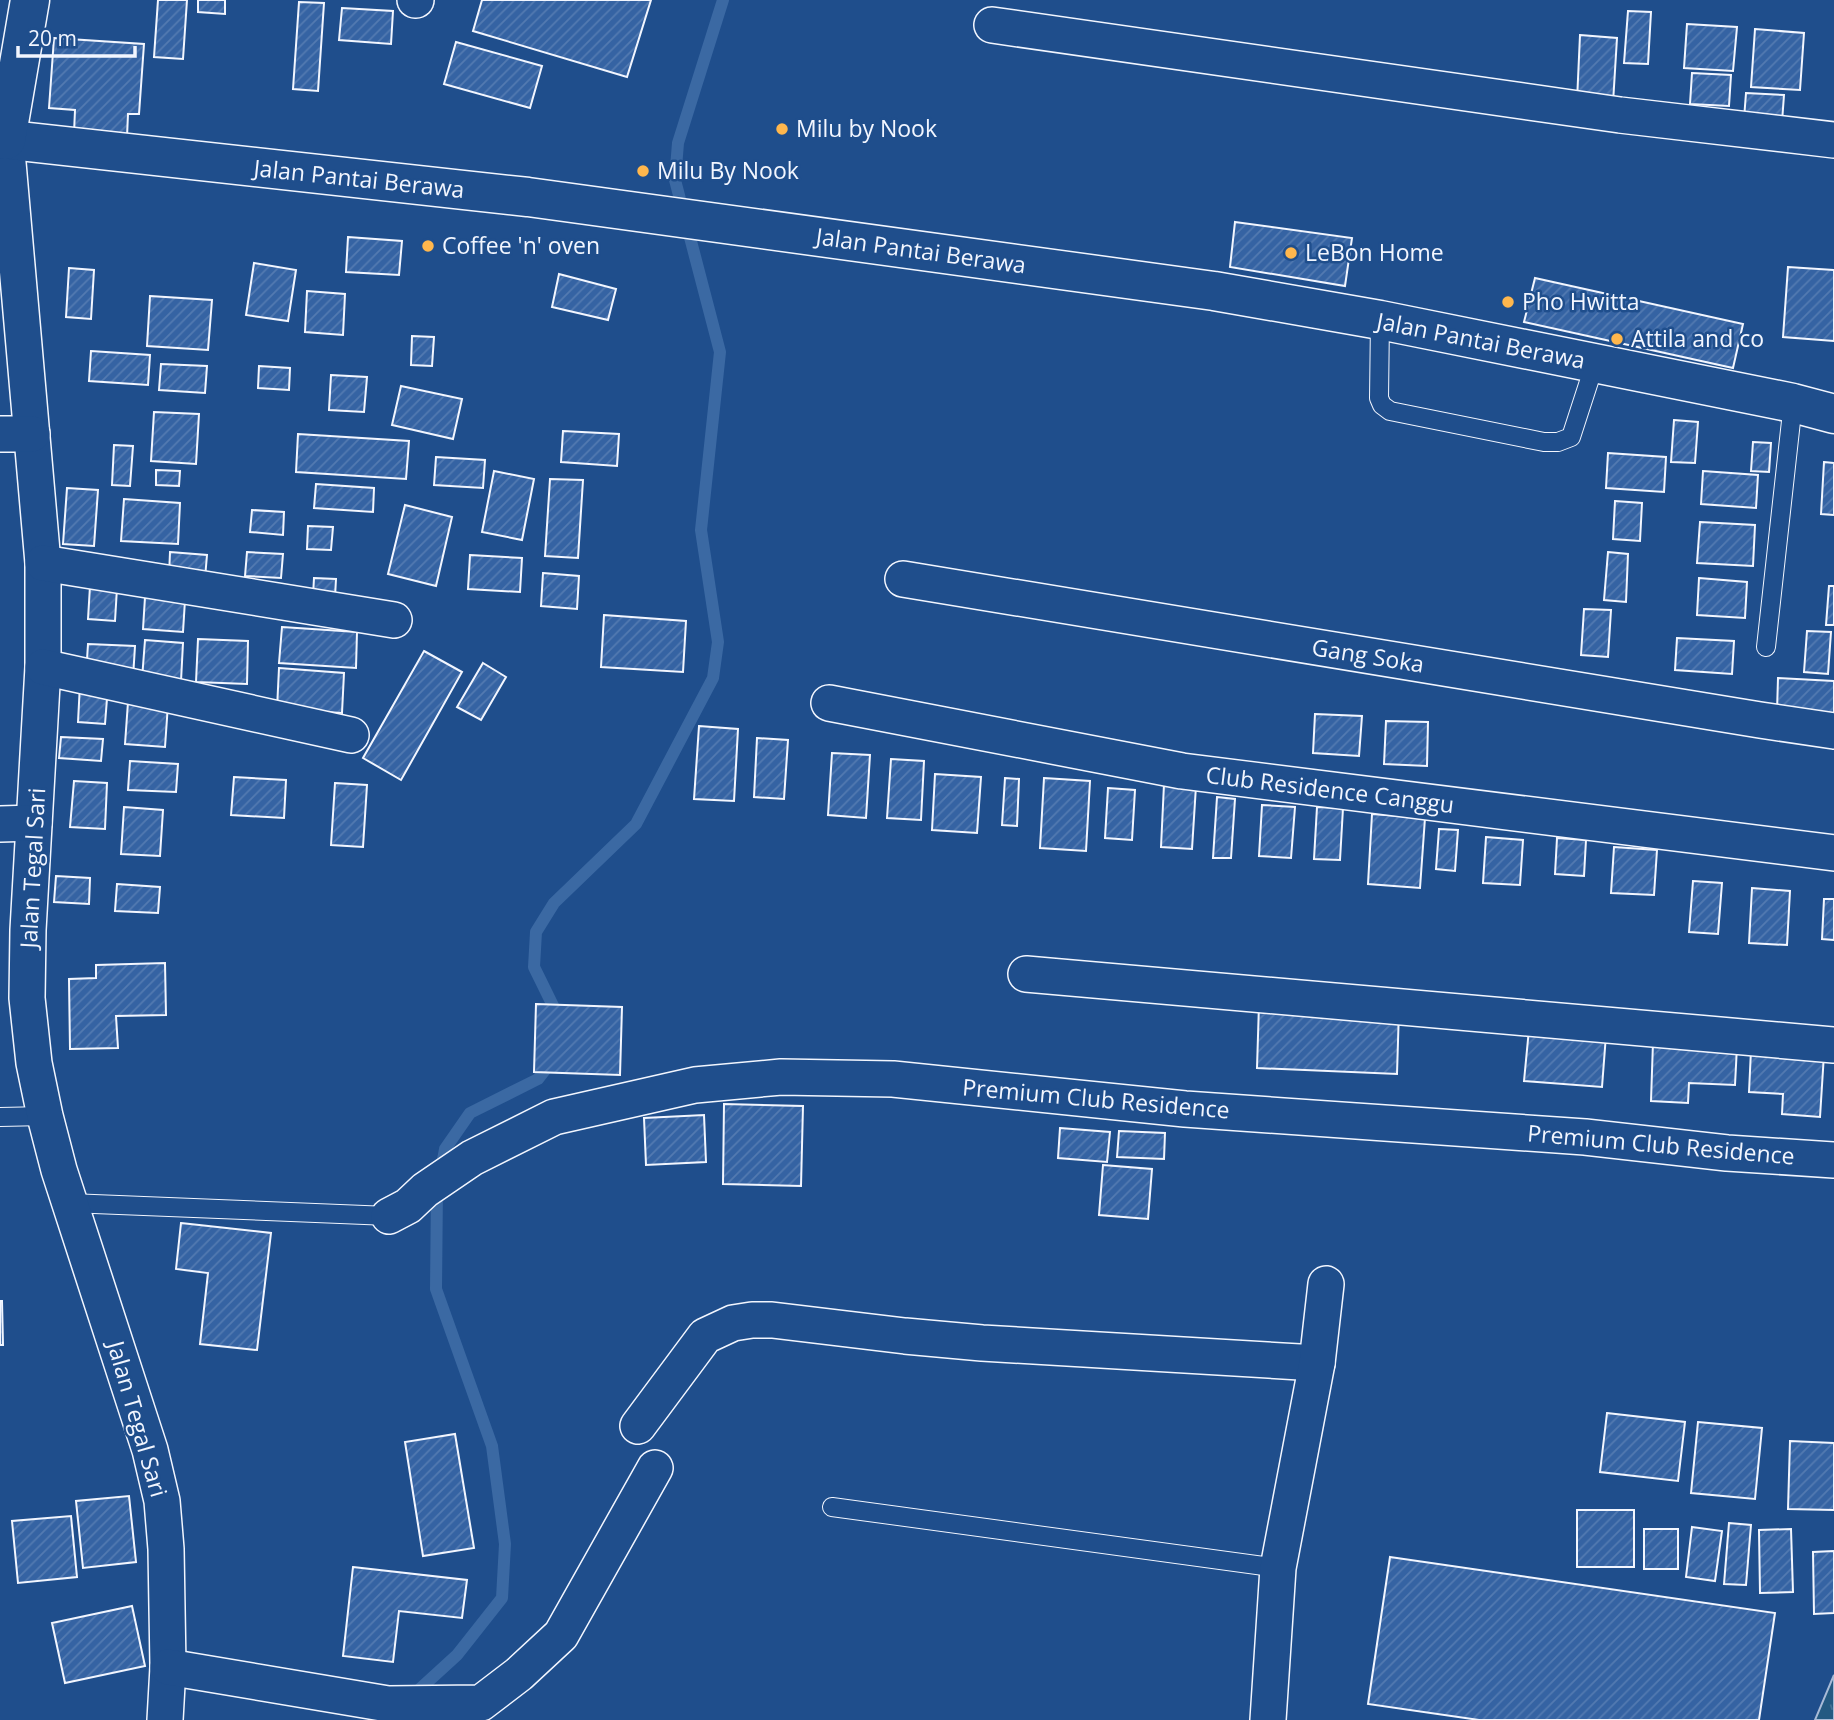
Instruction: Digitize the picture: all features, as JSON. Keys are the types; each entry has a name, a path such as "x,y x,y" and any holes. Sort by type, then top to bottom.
{"street":[{"name":"Jalan Tegal Sari","path":"30,0 3,139 16,434 43,563 43,667 28,930 27,998 34,1063 68,1203 150,1450 162,1501 169,1667 165,1720"},
{"path":"992,26 1620,115 1834,140"},
{"name":"Jalan Pantai Berawa","path":"3,139 528,197 1214,291 1380,320 1793,403 1834,414"},
{"path":"43,563 394,620"},
{"name":"Gang Soka","path":"903,579 1834,731"},
{"path":"43,667 351,735"},
{"name":"Club Residence Canggu","path":"829,703 1182,771 1834,853"},
{"path":"0,824 34,823"},
{"path":"1026,974 1834,1045"},
{"name":"Premium Club Residence","path":"389,1216 408,1206 472,1158 554,1117 695,1085 781,1077 893,1079 1185,1109 1585,1137 1727,1153 1834,1160"},
{"path":"1268,1720 1278,1568 1317,1363 1326,1284"},
{"path":"638,1426 705,1336 733,1322 752,1320 982,1343 1317,1363"},
{"path":"169,1667 388,1704 481,1703 519,1674 561,1635 656,1468"}],"lane":[{"path":"1380,320 1379,398 1382,405 1390,411 1403,414 1544,442 1558,442 1572,437 1595,363"},
{"path":"1766,647 1793,403"},
{"path":"0,1117 45,1116"},
{"path":"68,1203 389,1216"},
{"path":"832,1507 1278,1568"}],"green space":[{"path":"1834,1675 1834,1720 1815,1720"}],"building":[{"path":"158,0 187,0 183,59 154,57"},
{"path":"198,0 225,0 225,14 198,12"},
{"path":"482,0 651,0 627,77 473,31"},
{"path":"299,2 324,3 318,91 293,89"},
{"path":"342,8 393,11 391,44 339,40"},
{"path":"1628,11 1651,12 1648,64 1624,63"},
{"path":"1687,24 1737,27 1733,71 1684,68"},
{"path":"1755,29 1804,33 1800,90 1751,87"},
{"path":"1580,35 1617,38 1613,103 1577,101"},
{"path":"54,38 144,44 139,114 128,114 127,137 74,133 75,110 49,108"},
{"path":"456,42 542,66 530,108 444,84"},
{"path":"1692,73 1731,75 1729,106 1690,104"},
{"path":"1746,93 1784,95 1782,122 1744,119"},
{"name":"LeBon Home","path":"1235,222 1352,238 1345,286 1230,267"},
{"path":"348,237 402,241 399,275 346,272"},
{"path":"254,263 296,270 288,321 246,315"},
{"path":"1788,267 1834,270 1834,341 1783,337"},
{"path":"69,268 94,270 91,319 66,317"},
{"path":"559,274 616,289 608,320 552,307"},
{"path":"1535,278 1743,324 1733,368 1524,322"},
{"path":"307,291 345,294 343,335 305,332"},
{"path":"150,296 212,300 208,350 147,346"},
{"path":"412,336 434,337 432,366 411,365"},
{"path":"91,351 150,355 148,385 89,381"},
{"path":"161,364 207,366 205,393 159,390"},
{"path":"259,366 290,368 289,390 258,388"},
{"path":"331,375 367,377 364,412 329,410"},
{"path":"401,386 462,399 453,439 392,425"},
{"path":"154,412 199,414 196,464 151,461"},
{"path":"1674,420 1698,422 1695,463 1671,462"},
{"path":"563,431 619,434 617,466 561,462"},
{"path":"298,434 409,441 406,479 296,472"},
{"path":"1753,442 1771,443 1769,472 1751,471"},
{"path":"114,445 133,446 130,486 112,485"},
{"path":"1608,453 1666,457 1664,492 1606,488"},
{"path":"436,457 485,460 483,488 434,485"},
{"path":"1824,462 1834,463 1834,515 1821,514"},
{"path":"156,470 180,471 179,486 156,485"},
{"path":"494,471 534,479 522,540 482,532"},
{"path":"1703,471 1758,475 1756,508 1701,504"},
{"path":"550,479 583,480 578,558 545,556"},
{"path":"316,484 374,488 373,512 314,508"},
{"path":"67,488 98,490 94,546 63,544"},
{"path":"124,499 180,503 178,544 121,541"},
{"path":"1615,501 1642,503 1640,541 1613,539"},
{"path":"405,505 452,517 436,586 388,574"},
{"path":"252,510 284,512 283,535 250,532"},
{"path":"1700,522 1755,525 1753,566 1697,563"},
{"path":"308,526 333,527 331,550 307,549"},
{"path":"170,552 207,555 205,578 169,576"},
{"path":"247,552 283,554 281,578 245,576"},
{"path":"1608,552 1628,554 1626,602 1604,600"},
{"path":"470,555 522,558 520,592 468,589"},
{"path":"543,573 579,576 577,609 541,606"},
{"path":"314,578 336,579 335,597 313,596"},
{"path":"1699,578 1747,582 1745,618 1697,615"},
{"path":"90,586 117,588 115,621 88,619"},
{"path":"1829,586 1834,586 1834,625 1826,625"},
{"path":"145,597 185,600 183,632 143,629"},
{"path":"1584,609 1611,610 1608,657 1581,655"},
{"path":"604,615 686,621 683,672 601,667"},
{"path":"282,627 357,632 356,668 279,663"},
{"path":"1807,631 1831,632 1828,674 1804,672"},
{"path":"1677,638 1734,641 1732,674 1675,670"},
{"path":"198,639 248,641 247,684 196,682"},
{"path":"145,640 183,643 181,681 142,679"},
{"path":"88,644 135,646 133,678 86,675"},
{"path":"424,651 462,672 401,780 363,758"},
{"path":"483,663 506,677 481,720 457,707"},
{"path":"279,668 344,673 342,713 277,709"},
{"path":"1778,678 1834,681 1834,715 1777,711"},
{"path":"80,684 108,686 105,724 78,722"},
{"path":"128,702 168,704 165,747 125,744"},
{"path":"1315,714 1362,716 1359,756 1313,753"},
{"path":"1386,721 1428,722 1427,766 1384,764"},
{"path":"699,726 738,729 734,801 694,799"},
{"path":"61,737 103,739 101,761 59,758"},
{"path":"757,738 788,740 784,799 754,797"},
{"path":"832,753 870,755 866,818 828,815"},
{"path":"891,759 924,761 921,820 887,818"},
{"path":"130,761 178,764 176,792 128,790"},
{"path":"935,774 981,777 977,833 932,830"},
{"path":"234,777 286,780 284,818 231,815"},
{"path":"1005,778 1019,779 1017,826 1002,825"},
{"path":"1044,778 1090,781 1086,851 1040,848"},
{"path":"74,781 107,783 105,829 70,827"},
{"path":"335,783 367,785 363,847 331,845"},
{"path":"1164,784 1196,786 1192,849 1161,847"},
{"path":"1108,788 1135,790 1132,840 1105,838"},
{"path":"1217,797 1235,799 1231,858 1213,858"},
{"path":"1262,805 1295,807 1291,858 1259,856"},
{"path":"124,807 163,810 160,856 121,854"},
{"path":"1317,807 1343,808 1340,860 1314,859"},
{"path":"1372,814 1425,818 1420,888 1368,884"},
{"path":"1439,829 1458,830 1455,871 1436,869"},
{"path":"1486,837 1523,840 1520,885 1483,883"},
{"path":"1557,838 1586,840 1584,876 1555,874"},
{"path":"1614,847 1657,850 1654,895 1611,893"},
{"path":"56,876 90,878 89,904 54,902"},
{"path":"1693,881 1722,883 1718,934 1689,932"},
{"path":"117,884 160,887 158,913 115,911"},
{"path":"1752,888 1790,891 1787,945 1749,943"},
{"path":"1824,899 1834,899 1834,940 1822,939"},
{"path":"165,963 166,1015 116,1016 118,1048 70,1049 69,979 96,978 96,965"},
{"path":"536,1004 622,1007 620,1075 534,1072"},
{"path":"1259,1004 1399,1009 1397,1074 1257,1068"},
{"path":"1529,1029 1606,1035 1602,1087 1524,1081"},
{"path":"1653,1042 1737,1046 1735,1085 1689,1083 1688,1103 1651,1101"},
{"path":"1751,1050 1824,1054 1820,1117 1782,1114 1783,1094 1749,1092"},
{"path":"724,1104 803,1106 801,1186 723,1184"},
{"path":"704,1115 706,1162 646,1165 644,1118"},
{"path":"1060,1128 1110,1132 1107,1162 1058,1158"},
{"path":"1119,1131 1165,1133 1164,1159 1117,1157"},
{"path":"1103,1165 1152,1169 1148,1219 1099,1215"},
{"path":"181,1223 271,1233 257,1350 200,1344 208,1273 176,1269"},
{"path":"2,1301 3,1345 0,1345"},
{"path":"1607,1413 1685,1422 1678,1481 1600,1472"},
{"path":"1698,1422 1762,1428 1755,1499 1691,1493"},
{"path":"455,1434 474,1548 423,1556 405,1442"},
{"path":"1790,1441 1834,1443 1834,1510 1788,1509"},
{"path":"129,1496 136,1562 83,1568 76,1501"},
{"path":"1577,1510 1634,1510 1634,1567 1577,1567"},
{"path":"71,1516 77,1577 18,1583 12,1521"},
{"path":"1729,1523 1751,1525 1746,1585 1724,1584"},
{"path":"1692,1527 1722,1531 1715,1581 1686,1577"},
{"path":"1644,1529 1678,1529 1678,1569 1644,1569"},
{"path":"1791,1529 1793,1592 1760,1593 1759,1530"},
{"path":"1834,1551 1834,1613 1814,1614 1813,1552"},
{"path":"1390,1557 1775,1613 1759,1720 1479,1720 1368,1704"},
{"path":"353,1567 467,1580 462,1618 399,1611 393,1662 343,1656"},
{"path":"132,1606 145,1666 65,1683 52,1623"}],"waterway":[{"path":"559,1018 534,967 536,932 554,903 636,824 713,678 718,642 701,530 720,352 675,180 678,143 723,0"},
{"path":"441,1170 445,1149 470,1113 538,1079 552,1061"},
{"path":"411,1697 457,1655 502,1598 505,1544 492,1446 436,1289 437,1188"}],"place":[{"name":"Milu by Nook","path":"782,129"},
{"name":"Milu By Nook","path":"643,171"},
{"name":"Coffee 'n' oven","path":"428,246"},
{"name":"LeBon Home","path":"1291,253"},
{"name":"Pho Hwitta","path":"1508,302"},
{"name":"Attila and co","path":"1617,339"}]}
